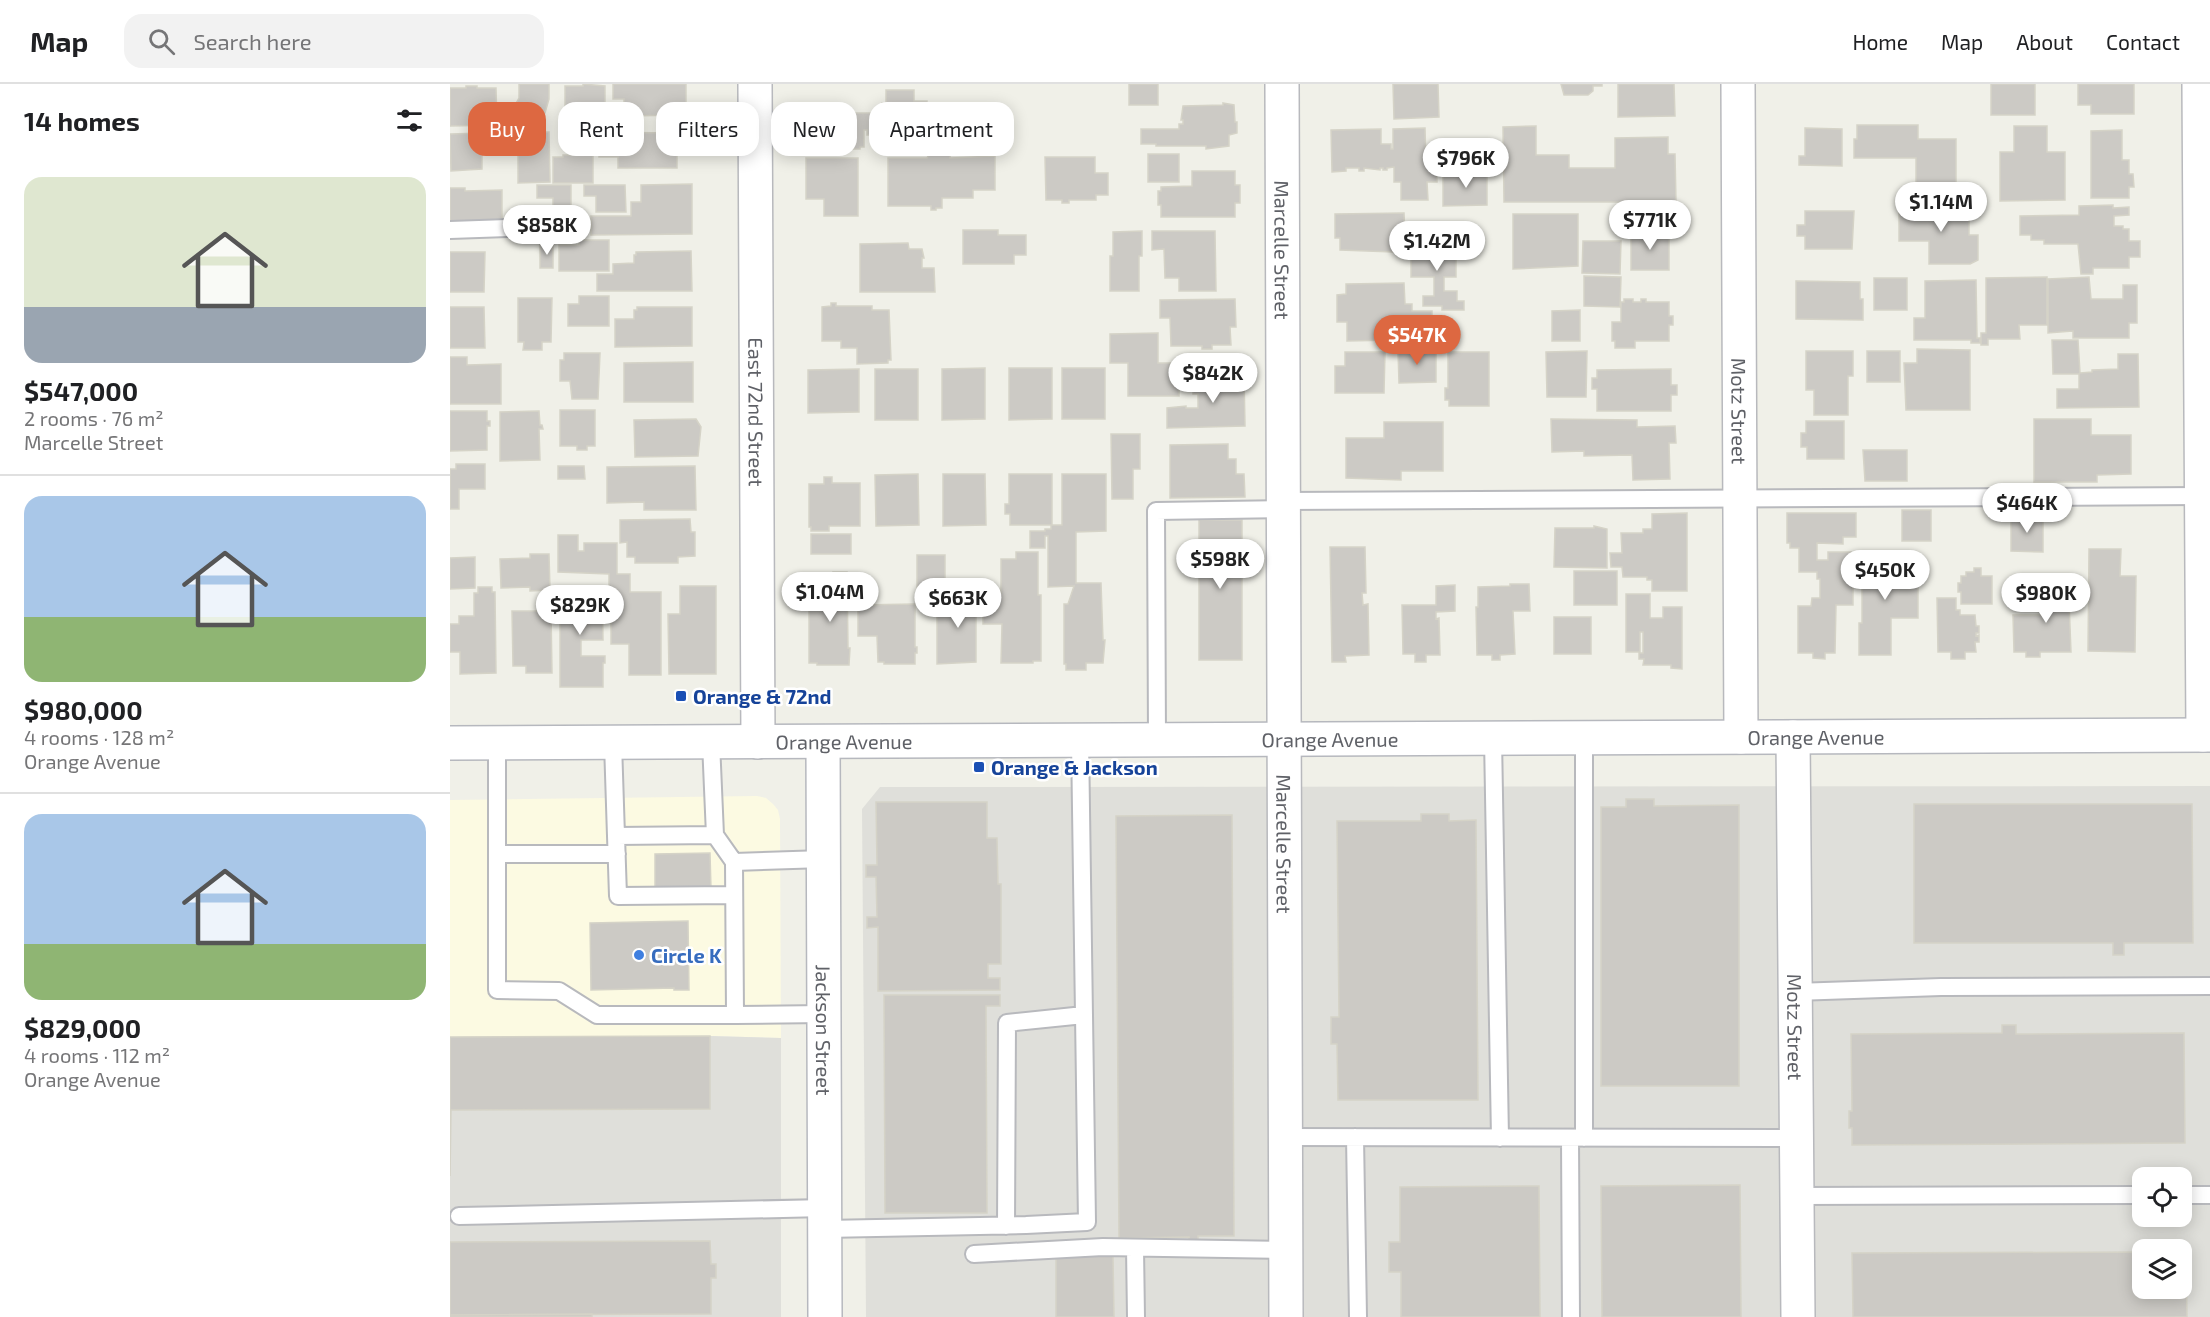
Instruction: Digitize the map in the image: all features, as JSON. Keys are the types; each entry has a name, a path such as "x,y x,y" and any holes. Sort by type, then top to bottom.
{"street":[{"name":"East 72nd Street","path":"755,84 758,742"},
{"name":"Marcelle Street","path":"1282,84 1286,1317"},
{"name":"Motz Street","path":"1738,84 1741,737"},
{"path":"2203,90 2206,735"},
{"name":"Orange Avenue","path":"450,743 2206,735"},
{"name":"Motz Street","path":"1793,737 1798,1317"},
{"name":"Jackson Street","path":"823,742 825,1317"}],"lane":[{"path":"450,230 508,228"},
{"path":"1157,740 1156,511 1283,505 1740,498 2204,499"},
{"path":"1493,738 1500,1138"},
{"path":"1571,1317 1577,1138 1584,738"},
{"path":"459,1216 825,1219 1005,1226 1087,1222 1080,740"},
{"path":"613,742 618,896 734,895"},
{"path":"711,742 716,835 734,862 735,1015"},
{"path":"496,743 496,990 559,991 597,1015 824,1014"},
{"path":"616,836 716,835"},
{"path":"496,854 617,854"},
{"path":"734,862 824,860"},
{"path":"1795,992 1941,987 2210,986"},
{"path":"1005,1226 1006,1023 1084,1015"},
{"path":"1285,1137 1797,1138"},
{"path":"1355,1137 1358,1317"},
{"path":"1797,1196 2132,1195"},
{"path":"2192,1195 2210,1195"},
{"path":"974,1254 1103,1247 1286,1250"},
{"path":"1134,1248 1136,1317"}],"shaded area":[{"path":"2210,786 2210,1317 866,1317 862,809 880,787"},
{"path":"757,796 766,798 773,804 778,810 780,819 781,1038 450,1037 450,800"},
{"path":"450,1037 781,1038 781,1317 450,1317"}],"building":[{"path":"519,84 549,84 546,110 546,102 517,102"},
{"path":"583,84 605,86 605,102 565,102 565,86 583,86"},
{"path":"613,84 686,84 686,102 656,102 656,115 644,116 644,102 624,102 624,99 613,99"},
{"path":"1129,84 1158,84 1158,105 1129,105"},
{"path":"1393,84 1438,84 1439,117 1394,119"},
{"path":"1561,84 1602,84 1602,86 1593,86 1593,91 1588,95 1564,95"},
{"path":"1618,84 1674,84 1675,116 1618,117"},
{"path":"1991,84 2035,84 2035,115 1991,115"},
{"path":"2078,84 2134,84 2134,114 2091,114 2091,105 2078,105"},
{"path":"466,86 477,86 477,88 496,88 496,102 468,102 468,126 450,126 450,88 466,88"},
{"path":"886,90 914,90 914,101 927,101 927,102 886,102"},
{"path":"1223,103 1234,105 1235,122 1237,122 1237,133 1229,135 1229,146 1206,149 1206,146 1141,144 1141,129 1179,129 1179,124 1183,124 1181,120 1183,106 1223,105"},
{"path":"857,113 869,113 869,135 867,135 867,130 864,130 864,147 857,149"},
{"path":"1857,125 1918,125 1918,139 1956,139 1956,200 1916,200 1914,189 1916,189 1916,158 1854,158"},
{"path":"1536,126 1536,155 1569,155 1569,168 1615,168 1615,138 1668,137 1668,154 1675,154 1676,202 1504,202 1503,127"},
{"path":"2014,126 2047,126 2047,152 2065,152 2065,200 2000,201 2000,152 2014,152"},
{"path":"1425,128 1426,163 1436,163 1437,182 1427,182 1428,200 1401,200 1401,182 1394,182 1394,167 1387,168 1387,170 1364,168 1364,171 1359,171 1359,168 1346,168 1346,171 1332,172 1331,130 1381,129 1381,144 1391,144 1391,149 1393,149 1393,129"},
{"path":"1805,128 1842,129 1842,166 1799,165 1799,156 1805,156"},
{"path":"2122,130 2122,160 2129,160 2129,174 2133,174 2134,187 2129,187 2129,198 2091,198 2091,131"},
{"path":"546,132 549,132 550,182 518,183 518,156 546,156"},
{"path":"468,133 468,156 482,156 482,169 451,171 450,134"},
{"path":"644,133 656,133 656,156 677,156 677,168 618,168 618,157 599,157 644,156"},
{"path":"1148,154 1179,154 1179,182 1148,182"},
{"path":"593,156 593,183 553,183 553,157"},
{"path":"928,156 950,156 950,158 995,156 995,190 973,190 973,198 942,198 942,208 936,208 936,210 931,210 931,206 888,206 888,158 927,158"},
{"path":"1045,157 1095,157 1095,173 1108,173 1108,195 1096,195 1096,200 1069,200 1069,203 1062,203 1062,200 1046,200"},
{"path":"806,158 858,158 858,216 824,216 824,199 806,199"},
{"path":"1475,164 1484,164 1484,175 1487,175 1487,205 1443,206 1443,175 1475,175"},
{"path":"1192,171 1235,171 1235,185 1240,185 1240,203 1235,203 1235,217 1161,217 1158,191 1161,191 1161,187 1192,186"},
{"path":"692,184 692,234 591,235 591,216 631,216 631,202 641,202 641,185"},
{"path":"537,185 571,185 571,239 525,240 524,211 553,210 553,198 537,198"},
{"path":"584,185 625,185 626,212 596,212 596,196 584,196"},
{"path":"450,188 465,188 465,191 502,190 502,222 450,223"},
{"path":"2113,205 2113,208 2129,207 2129,215 2114,216 2114,226 2129,229 2129,241 2140,241 2140,257 2129,257 2129,268 2093,268 2093,274 2081,274 2078,244 2044,244 2044,240 2031,240 2031,235 2020,235 2020,216 2079,215 2079,206"},
{"path":"1899,208 1969,208 1969,211 1974,211 1974,218 1969,218 1969,235 1978,235 1978,260 1970,264 1929,264 1929,241 1899,241"},
{"path":"1805,211 1854,211 1852,249 1805,249 1805,236 1797,236 1797,225 1805,225"},
{"path":"1404,213 1405,234 1393,234 1393,252 1340,250 1340,238 1335,238 1335,214"},
{"path":"1513,214 1578,214 1578,266 1513,269"},
{"path":"963,230 998,230 998,235 1026,235 1026,255 1014,255 1014,264 963,264"},
{"path":"1142,231 1139,291 1110,291 1113,232"},
{"path":"1152,231 1215,231 1216,291 1179,291 1179,278 1165,278 1164,249 1152,250"},
{"path":"1631,232 1669,232 1669,270 1631,270"},
{"path":"579,240 609,240 609,271 559,271 559,245 579,245"},
{"path":"1583,241 1621,241 1620,274 1582,273"},
{"path":"540,243 553,243 553,268 540,268"},
{"path":"908,243 909,249 922,249 924,258 922,258 922,268 934,268 935,292 860,292 860,244"},
{"path":"1411,243 1456,243 1456,277 1444,277 1444,291 1457,291 1457,301 1464,301 1464,310 1442,310 1442,306 1423,306 1423,296 1434,296 1434,277 1411,277"},
{"path":"691,251 692,291 597,291 597,274 613,274 613,264 634,263 636,252"},
{"path":"450,252 485,252 484,292 450,292"},
{"path":"1584,276 1621,277 1620,307 1584,306"},
{"path":"2047,277 2047,325 2019,325 2020,339 1988,339 1988,345 1981,345 1981,333 1986,333 1986,278"},
{"path":"2089,277 2091,299 2123,299 2123,285 2137,285 2137,323 2129,323 2129,338 2073,338 2073,331 2048,333 2048,279"},
{"path":"1874,278 1907,278 1907,310 1874,310"},
{"path":"1976,280 1977,338 1980,338 1980,343 1971,343 1971,340 1914,340 1914,318 1925,318 1925,281"},
{"path":"1796,281 1860,282 1863,320 1796,319"},
{"path":"1404,283 1405,304 1412,304 1412,311 1432,311 1432,316 1440,316 1440,335 1395,335 1395,340 1347,341 1347,322 1337,322 1337,295 1346,294 1346,284"},
{"path":"579,296 609,296 609,326 568,326 568,304 579,304"},
{"path":"518,298 552,298 551,342 542,342 542,350 523,350 524,342 518,342"},
{"path":"1235,299 1236,327 1230,327 1231,345 1212,345 1212,349 1202,349 1202,346 1171,346 1170,318 1160,318 1160,300"},
{"path":"1624,299 1633,299 1633,302 1646,299 1646,302 1669,302 1669,316 1673,316 1673,325 1669,325 1669,341 1635,341 1635,348 1615,348 1615,341 1612,341 1612,322 1621,322 1621,302 1624,302"},
{"path":"831,303 836,303 836,306 872,306 872,310 889,310 891,360 888,360 888,363 857,364 857,348 841,348 841,341 822,341 822,307 831,306"},
{"path":"450,307 484,307 485,348 450,348"},
{"path":"637,307 692,307 692,346 615,347 615,319 634,319 634,310 637,310"},
{"path":"1580,310 1580,341 1552,341 1552,311"},
{"path":"1158,333 1158,363 1179,363 1179,396 1128,396 1128,363 1110,363 1110,334"},
{"path":"2052,340 2078,340 2080,373 2118,369 2118,354 2138,354 2139,407 2057,408 2057,389 2079,389 2079,374 2053,374"},
{"path":"1917,349 1970,350 1970,410 1906,410 1904,363 1917,363"},
{"path":"1436,350 1436,382 1399,383 1398,351"},
{"path":"1587,351 1586,397 1547,397 1546,352"},
{"path":"1806,351 1853,351 1853,376 1848,376 1848,415 1814,415 1814,390 1806,390"},
{"path":"1867,351 1900,351 1900,382 1867,382"},
{"path":"1345,352 1385,352 1384,393 1335,393 1335,366 1345,366"},
{"path":"1448,352 1489,352 1489,406 1449,406 1449,400 1445,400 1445,388 1448,388"},
{"path":"564,353 600,353 598,399 572,399 570,381 560,381 560,360 564,360"},
{"path":"450,357 467,357 467,365 501,364 501,404 450,404"},
{"path":"693,362 693,402 624,402 624,363"},
{"path":"985,368 985,419 942,420 942,369"},
{"path":"1009,368 1052,368 1052,419 1009,420"},
{"path":"1062,368 1105,368 1105,419 1062,419"},
{"path":"859,369 859,412 808,413 808,370"},
{"path":"875,369 918,369 918,420 875,420"},
{"path":"1671,369 1671,385 1677,385 1677,395 1671,395 1671,411 1597,411 1597,389 1592,389 1592,378 1597,378 1597,370"},
{"path":"1244,375 1245,426 1167,428 1167,408 1186,406 1186,408 1198,408 1198,394 1193,394 1193,383 1197,383 1197,376"},
{"path":"560,410 595,410 595,446 587,446 587,450 577,450 577,446 560,446"},
{"path":"450,411 487,411 487,421 490,421 490,426 487,426 487,450 450,451"},
{"path":"539,411 540,425 543,429 539,429 540,460 500,461 500,412"},
{"path":"696,419 701,427 698,456 635,457 634,420"},
{"path":"1551,419 1637,420 1637,427 1675,426 1676,443 1669,443 1670,479 1633,480 1632,455 1584,456 1584,451 1552,452"},
{"path":"2034,419 2091,419 2091,435 2131,435 2131,474 2097,475 2097,482 2034,482"},
{"path":"1806,421 1844,421 1844,459 1807,459 1807,447 1801,447 1801,433 1806,433"},
{"path":"1384,422 1443,422 1443,471 1401,471 1401,480 1346,478 1346,438 1384,438"},
{"path":"1111,434 1140,434 1140,469 1133,469 1133,499 1112,499"},
{"path":"1228,444 1228,459 1236,459 1236,474 1244,474 1245,497 1170,498 1170,445"},
{"path":"1863,450 1907,450 1907,481 1865,481"},
{"path":"456,464 485,464 485,489 459,489 459,509 450,509 450,469 456,469"},
{"path":"558,466 584,466 585,479 558,479"},
{"path":"695,466 696,510 644,510 644,502 607,503 607,467"},
{"path":"918,474 919,525 876,526 875,475"},
{"path":"943,474 985,474 986,525 943,526"},
{"path":"1009,474 1052,474 1052,525 1062,525 1062,474 1106,474 1106,531 1076,532 1076,583 1101,583 1103,640 1105,640 1103,663 1086,663 1086,670 1066,670 1066,664 1064,664 1064,604 1068,604 1074,586 1048,587 1048,536 1045,536 1045,548 1030,548 1030,531 1045,531 1045,529 1051,529 1051,525 1010,525 1010,514 1005,514 1005,504 1009,504"},
{"path":"824,477 832,477 832,483 860,483 860,526 829,526 829,531 811,531 809,527 809,484 824,484"},
{"path":"1902,510 1931,510 1931,541 1902,541"},
{"path":"1687,513 1687,591 1652,591 1652,580 1647,580 1647,577 1623,577 1622,567 1611,567 1610,553 1622,553 1621,533 1643,533 1643,529 1652,529 1652,514"},
{"path":"1787,513 1856,513 1856,537 1843,537 1843,544 1817,543 1817,560 1828,560 1828,552 1851,552 1851,560 1853,560 1853,605 1836,605 1835,653 1825,653 1825,659 1813,658 1813,653 1798,653 1798,606 1811,606 1812,598 1820,598 1820,579 1817,579 1817,572 1799,572 1799,548 1790,548 1790,543 1787,543"},
{"path":"2034,513 2040,513 2040,518 2043,518 2043,552 2011,551 2011,518 2034,518"},
{"path":"690,519 691,532 695,532 695,556 678,557 678,563 635,563 635,557 627,557 627,542 620,543 620,520"},
{"path":"1199,520 1242,520 1242,660 1199,660"},
{"path":"1594,526 1607,529 1607,568 1554,567 1555,528 1594,528"},
{"path":"811,534 851,534 851,554 811,554"},
{"path":"558,535 578,535 578,551 584,551 584,543 617,543 617,574 630,574 630,592 661,592 661,675 629,675 629,644 611,644 609,574 558,572"},
{"path":"1330,547 1365,547 1366,593 1362,593 1363,605 1368,604 1369,655 1345,656 1346,662 1332,662"},
{"path":"2089,549 2121,549 2120,576 2136,576 2135,652 2088,651"},
{"path":"1867,551 1900,551 1900,571 1918,571 1918,618 1891,618 1891,655 1859,655 1859,623 1862,623 1862,571 1867,571"},
{"path":"1016,552 1038,552 1038,595 1041,595 1041,661 1033,661 1033,663 1001,663 1002,624 983,624 983,593 1001,593 1001,559 1016,559"},
{"path":"530,554 549,554 550,590 530,591 530,587 501,588 500,559 530,558"},
{"path":"917,555 945,555 945,587 917,587"},
{"path":"475,557 475,588 450,589 450,558"},
{"path":"1974,568 1981,568 1981,576 1992,576 1992,604 1961,604 1958,583 1961,583 1961,576 1966,576 1966,572 1974,572"},
{"path":"1574,571 1617,571 1617,605 1574,605"},
{"path":"833,572 847,572 849,665 817,665 817,663 809,663 809,606 816,606 815,581 833,581"},
{"path":"2049,576 2068,576 2071,652 2040,652 2040,657 2026,657 2026,652 2014,652 2013,615 2047,615"},
{"path":"1510,584 1529,584 1530,611 1513,611 1515,654 1500,655 1500,660 1492,660 1492,655 1477,655 1478,587 1510,586"},
{"path":"1455,585 1455,611 1436,612 1436,619 1439,618 1440,655 1426,655 1426,662 1415,662 1415,654 1403,654 1402,605 1436,605 1436,586"},
{"path":"680,586 716,586 716,674 669,674 668,614 680,614"},
{"path":"478,587 492,587 492,592 495,592 496,673 460,674 460,652 450,652 450,624 459,624 459,616 474,616 474,593 478,593"},
{"path":"560,587 602,587 603,640 581,640 581,656 605,656 603,687 560,687"},
{"path":"957,587 976,587 976,662 937,664 937,604 957,604"},
{"path":"1626,594 1650,594 1650,618 1663,618 1663,607 1682,607 1682,669 1671,668 1671,665 1643,665 1644,659 1639,659 1639,653 1643,653 1643,632 1640,632 1640,652 1626,652"},
{"path":"1937,598 1956,598 1956,610 1960,610 1960,615 1975,615 1976,626 1979,626 1979,633 1976,633 1976,636 1979,635 1979,642 1975,642 1976,652 1965,652 1965,659 1951,659 1951,652 1938,652"},
{"path":"915,604 917,653 915,653 915,664 878,662 877,636 858,636 858,605"},
{"path":"512,611 551,611 552,673 526,673 526,666 513,666"},
{"path":"1554,617 1591,617 1591,654 1554,654"},
{"path":"1626,799 1654,799 1654,806 1739,805 1739,1086 1601,1086 1601,807 1626,807"},
{"path":"876,802 987,802 987,838 997,838 998,884 1001,884 1001,964 988,964 988,978 1000,978 1000,990 878,991 878,927 867,928 867,917 877,917 876,877 866,877 866,865 877,865"},
{"path":"1914,804 2192,804 2193,943 2124,943 2124,955 2113,955 2113,943 1914,943"},
{"path":"1421,814 1449,814 1449,821 1476,820 1478,1100 1338,1100 1337,1044 1331,1044 1331,1017 1339,1017 1337,821 1421,821"},
{"path":"1232,815 1234,1236 1198,1236 1198,1247 1189,1248 1189,1237 1119,1238 1116,816"},
{"name":"Circle K","path":"710,853 711,889 655,890 655,854"},
{"name":"Circle K","path":"688,921 689,990 674,990 674,988 591,990 590,923"},
{"path":"884,995 1000,995 1000,1006 986,1006 987,1213 885,1213"},
{"path":"2002,1025 2016,1025 2016,1034 2184,1033 2185,1143 1852,1145 1852,1128 1849,1128 1849,1111 1852,1111 1851,1034 2002,1033"},
{"path":"710,1036 710,1109 451,1110 450,1176 450,1037"},
{"path":"1740,1185 1741,1317 1602,1317 1601,1186"},
{"path":"1539,1186 1540,1317 1401,1317 1401,1272 1389,1272 1389,1242 1400,1242 1400,1187"},
{"path":"710,1241 711,1264 716,1264 716,1278 711,1278 711,1314 450,1315 450,1242"},
{"path":"2132,1252 2132,1299 2187,1299 2187,1317 1853,1317 1852,1253"},
{"path":"1056,1256 1113,1256 1114,1317 1056,1317"},
{"path":"592,1314 592,1317 450,1317 450,1315"}],"place":[{"name":"Orange & 72nd","path":"681,696"},
{"name":"Orange & Jackson","path":"979,767"},
{"name":"Circle K","path":"639,955"}]}
